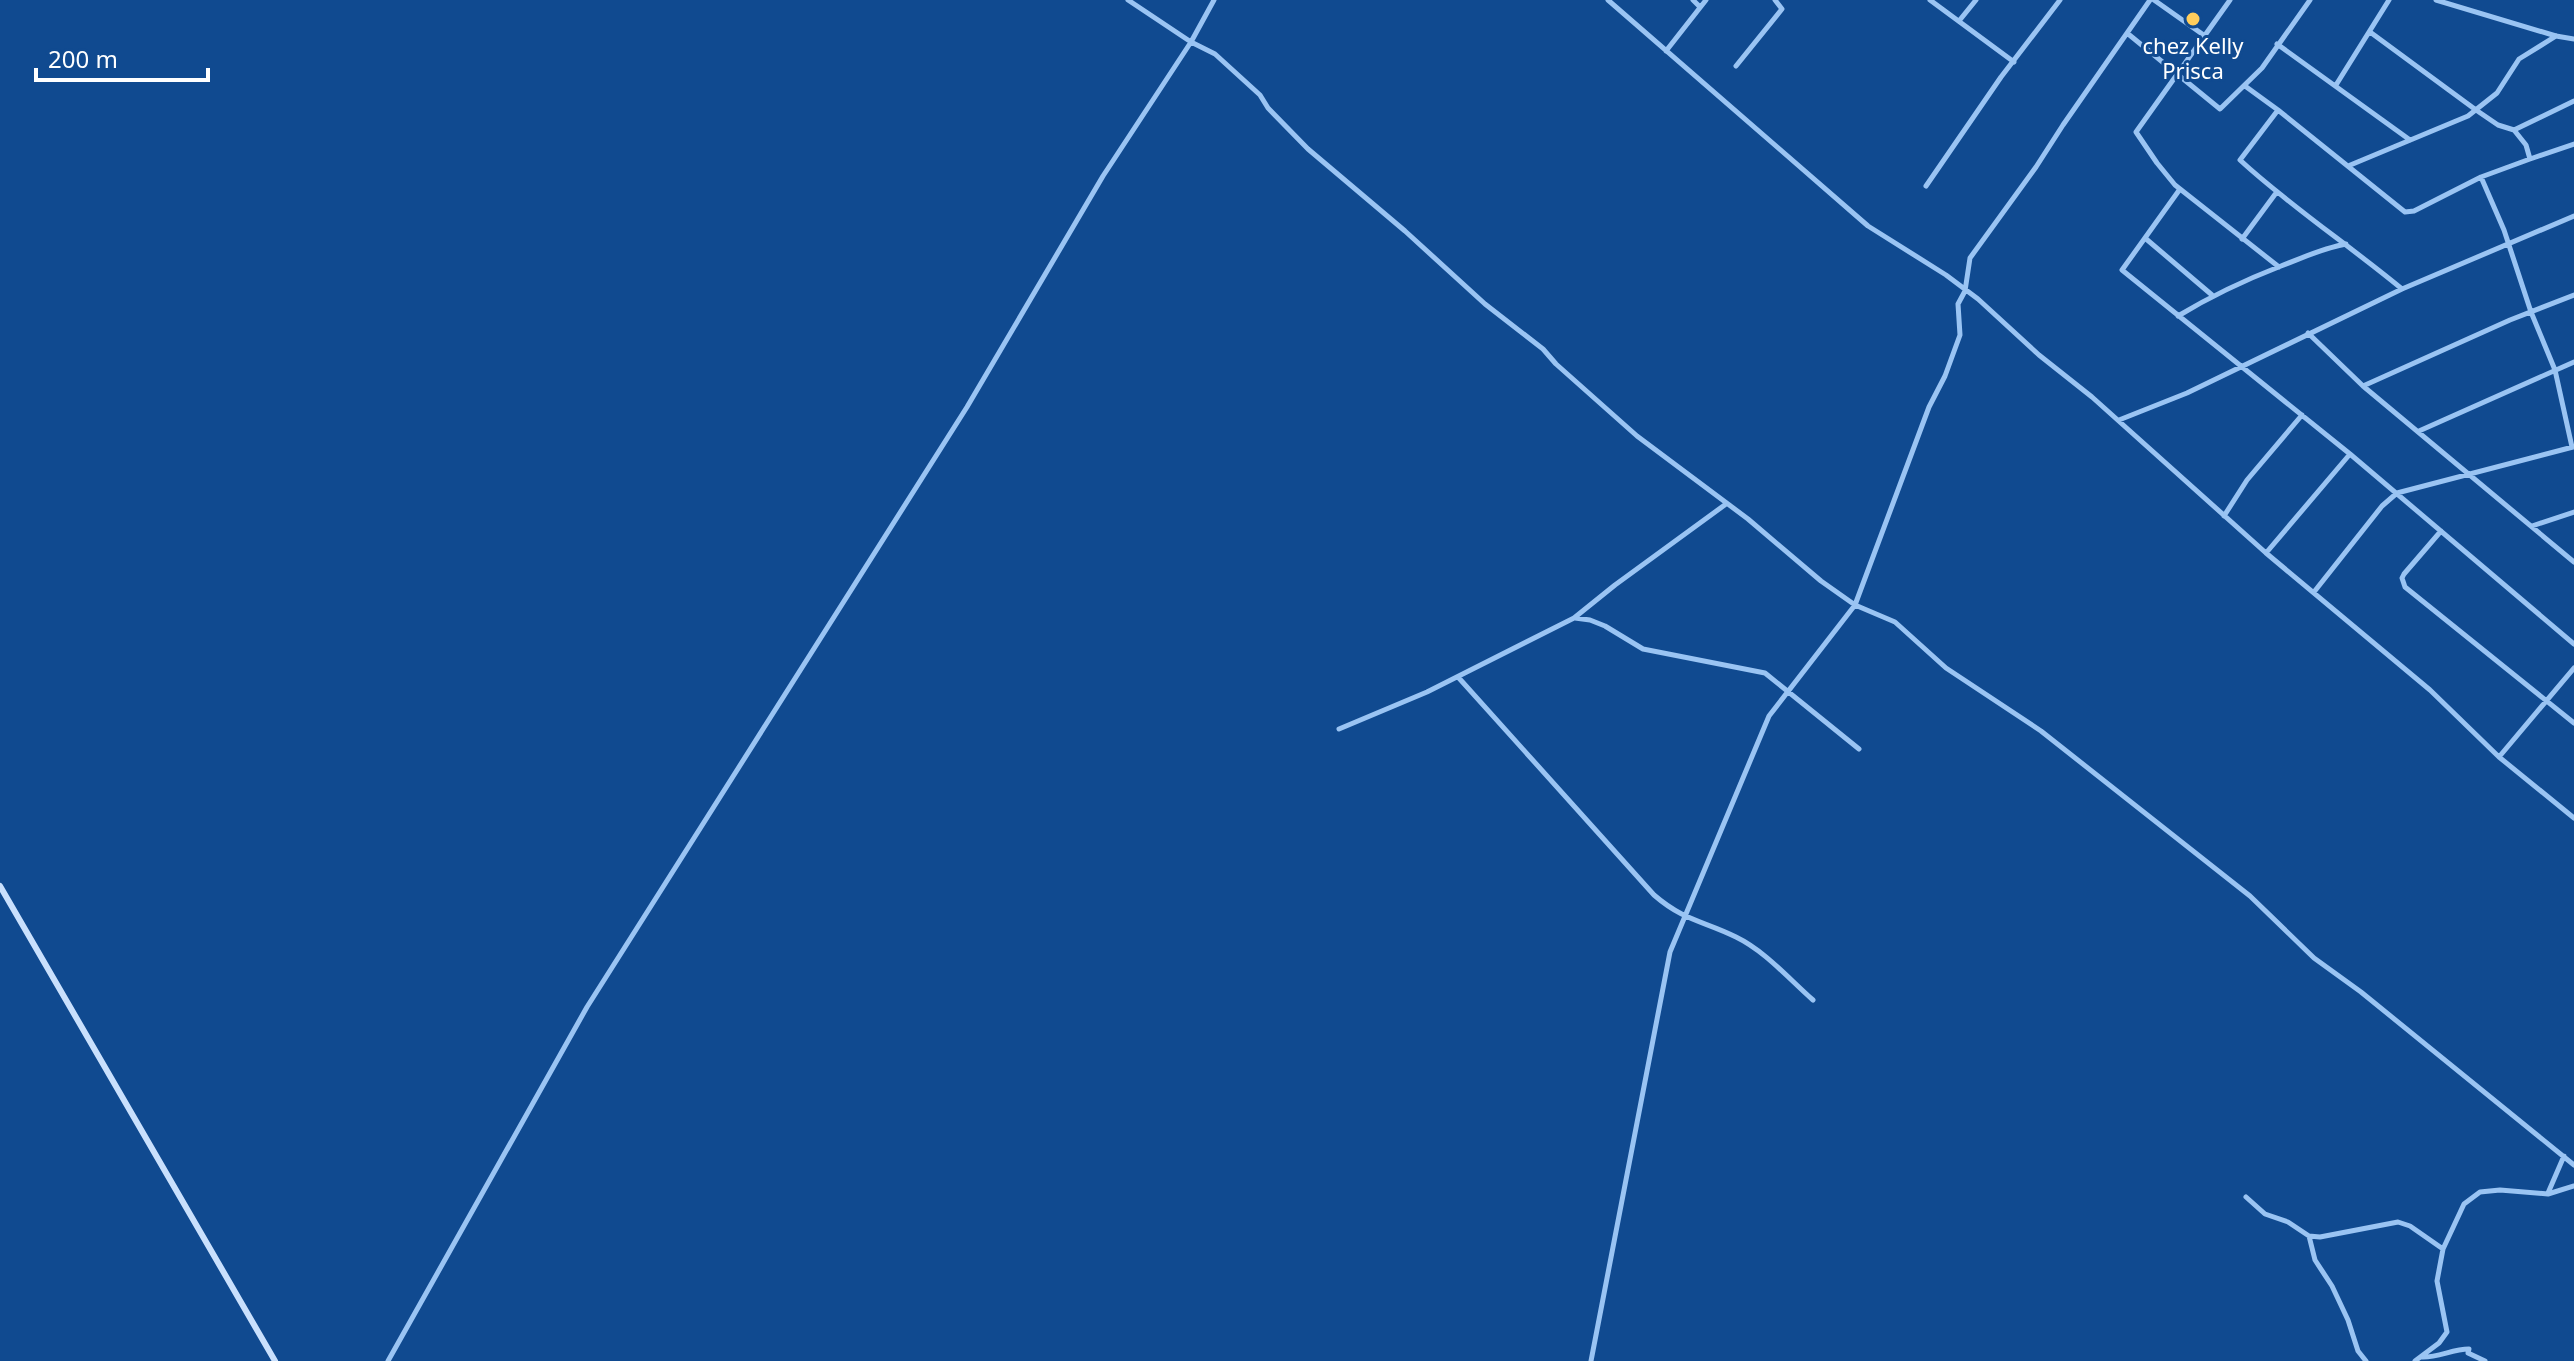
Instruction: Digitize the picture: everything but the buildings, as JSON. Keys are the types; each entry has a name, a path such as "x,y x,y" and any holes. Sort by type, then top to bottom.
{"street":[{"path":"1128,0 1191,42 1215,54 1260,95 1268,108 1308,149 1441,262 1485,304 1543,349 1637,436 1764,532 1821,581 1855,605 1895,622 1946,668 2041,731 2250,896 2314,958 2361,992 2574,1165"},
{"path":"388,1361 587,1007 967,407 1103,176 1191,42 1214,0"},
{"path":"1608,0 1868,226 1978,299 2039,355 2119,420 2266,553 2430,690 2499,757 2574,818"},
{"path":"1693,0 1700,7"},
{"path":"1666,51 1706,0"},
{"path":"1736,66 1782,9 1775,0"},
{"path":"1930,0 2014,62"},
{"path":"1959,22 1976,0"},
{"path":"1926,186 2060,0"},
{"path":"1591,1361 1670,952 1769,716 1855,605 1929,407 1958,340 1961,325 1958,304 1965,291 1970,258 2152,0 2205,36"},
{"path":"2230,0 2136,132 2180,189 2279,267"},
{"path":"2127,33 2220,109 2262,68 2310,0"},
{"path":"2336,85 2389,0"},
{"path":"2436,0 2574,39"},
{"path":"2370,32 2498,125 2514,130 2526,145 2530,159"},
{"path":"2348,167 2468,116 2497,93 2519,59 2556,36"},
{"path":"2277,44 2411,141"},
{"path":"2245,86 2405,212 2414,211 2481,177 2574,144"},
{"path":"2514,130 2574,101"},
{"path":"2278,110 2240,160 2276,193 2347,244 2402,289"},
{"path":"2314,592 2382,506 2397,493 2573,446 2555,370 2481,177"},
{"path":"2180,189 2122,270 2350,454 2574,644"},
{"path":"2242,239 2276,193"},
{"path":"2119,420 2187,393 2402,289 2574,216"},
{"path":"2145,238 2212,295"},
{"path":"2178,316 2212,295 2328,247 2347,244"},
{"path":"2363,386 2574,295"},
{"path":"2308,333 2363,386 2574,562"},
{"path":"2419,431 2574,362"},
{"path":"2224,516 2247,480 2302,415"},
{"path":"2266,553 2350,454"},
{"path":"1339,729 1458,677 1574,618 1726,504"},
{"path":"2531,526 2574,512"},
{"path":"2441,531 2404,574 2405,587 2574,723"},
{"path":"1574,618 1605,626 1643,649 1765,673 1859,749"},
{"path":"2499,757 2574,668"},
{"path":"1458,677 1654,895 1685,918 1737,937 1813,1000"},
{"path":"0,886 275,1361"},
{"path":"2548,1194 2564,1156"},
{"path":"2432,1359 2447,1332 2437,1281 2443,1249 2464,1204 2480,1192 2500,1190 2548,1194 2574,1186"},
{"path":"2246,1197 2265,1214 2288,1222 2309,1236 2320,1237 2398,1222 2410,1226 2443,1249"},
{"path":"2309,1236 2315,1260 2332,1286 2358,1351 2366,1361"},
{"path":"2417,1359 2439,1343"},
{"path":"2417,1359 2432,1359 2458,1349 2469,1349 2468,1353 2485,1361"}],"place":[{"name":"chez Kelly Prisca","path":"2193,19"}]}
